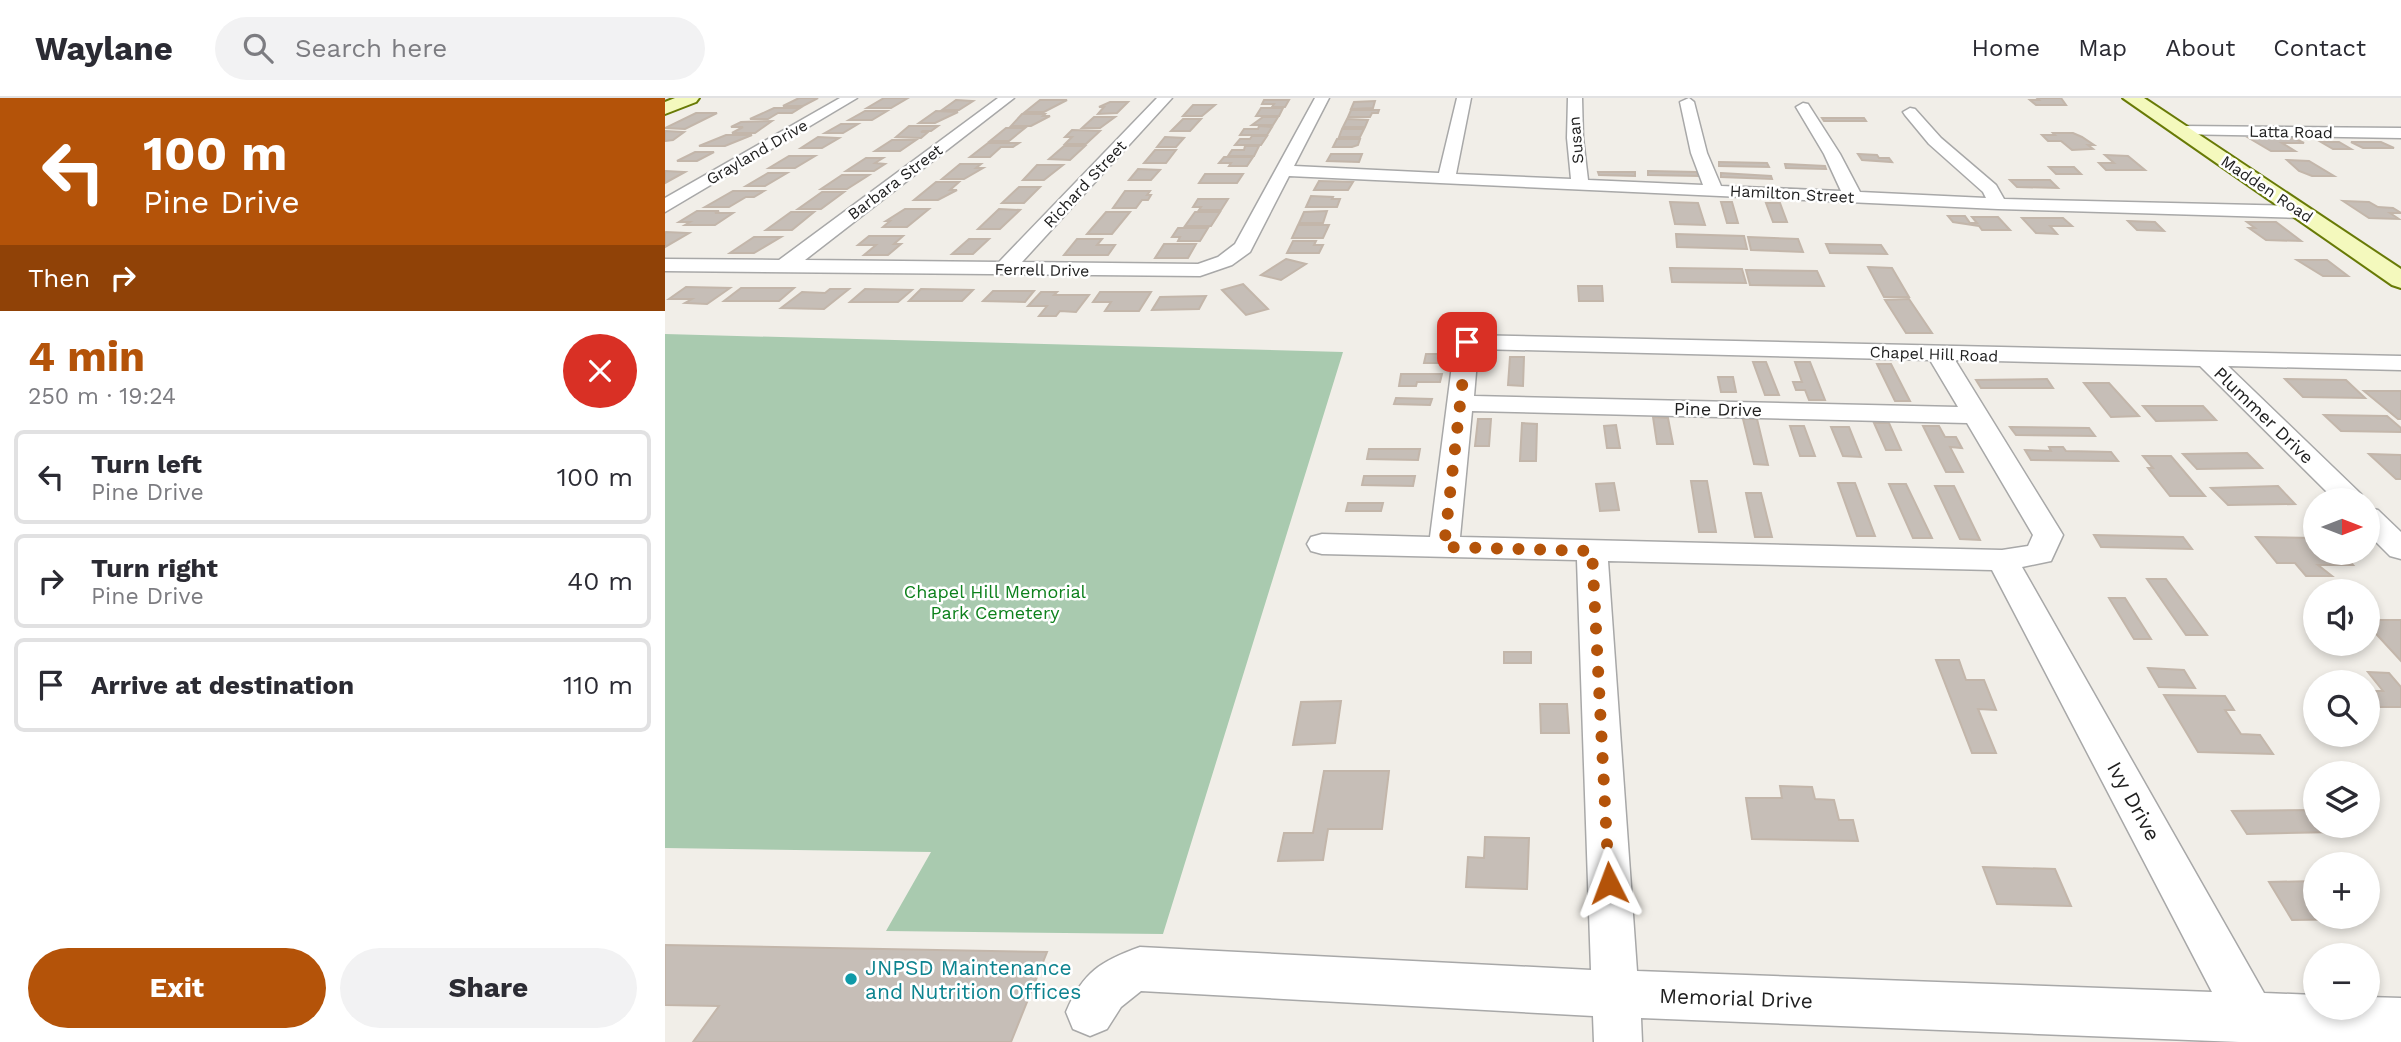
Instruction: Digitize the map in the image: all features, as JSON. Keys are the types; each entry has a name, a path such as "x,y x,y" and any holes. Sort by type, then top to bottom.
{"street":[{"path":"665,109 690,98"},
{"name":"Grayland Drive","path":"665,206 850,98"},
{"name":"Barbara Street","path":"783,267 1007,98"},
{"name":"Richard Street","path":"1004,269 1165,98"},
{"name":"Ferrell Drive","path":"665,265 1175,272 1200,270 1216,265 1243,248 1322,98"},
{"path":"1446,178 1464,98"},
{"name":"Susan","path":"1575,98 1580,183"},
{"name":"Madden Road","path":"2132,98 2401,280"},
{"path":"1687,102 1699,153 1713,190"},
{"path":"1803,107 1832,154 1853,197"},
{"path":"1910,112 1935,141 1990,189 1998,204"},
{"name":"Latta Road","path":"2181,131 2401,134"},
{"name":"Hamilton Street","path":"1283,171 1998,204 2301,212"},
{"name":"Chapel Hill Road","path":"1461,404 1467,342 2401,363"},
{"path":"1322,544 2002,560 2040,554 2048,535 1939,354"},
{"name":"Plummer Drive","path":"2207,359 2339,488"},
{"path":"1444,547 1461,404"},
{"name":"Pine Drive","path":"1461,404 1976,415"},
{"path":"2380,529 2401,549"},
{"path":"1592,551 1618,1042"},
{"name":"Ivy Drive","path":"2002,560 2258,1029"},
{"name":"Memorial Drive","path":"1090,1012 1107,987 1126,974 1140,969 2258,1029 2401,1022"}],"green space":[{"name":"Chapel Hill Memorial Park Cemetery","path":"665,334 1343,352 1163,934 886,931 931,852 665,848"}],"building":[{"path":"799,98 818,98 803,106 783,106"},
{"path":"884,98 908,98 891,108 867,108"},
{"path":"2037,98 2061,98 2066,105 2036,105 2030,100 2039,100"},
{"path":"956,100 973,101 959,110 942,110"},
{"path":"1040,100 1067,100 1044,112 1025,112"},
{"path":"1264,100 1289,100 1285,107 1272,107 1274,104 1262,104"},
{"path":"1375,101 1373,108 1351,109 1354,102"},
{"path":"1110,102 1128,102 1117,113 1098,114 1104,107 1099,107"},
{"path":"1193,105 1215,105 1202,116 1183,116"},
{"path":"774,108 800,108 792,113 778,113 768,119 750,119"},
{"path":"1261,108 1283,108 1279,116 1256,116"},
{"path":"1351,110 1379,110 1370,117 1348,117"},
{"path":"865,111 887,111 872,120 849,120"},
{"path":"936,111 958,112 935,123 919,123"},
{"path":"696,113 717,113 685,129 665,128"},
{"path":"1022,114 1050,116 1031,126 1011,126"},
{"path":"1094,117 1115,117 1100,128 1082,128"},
{"path":"1263,117 1278,117 1273,125 1252,125"},
{"path":"1822,118 1864,118 1866,121 1824,121"},
{"path":"1183,119 1201,119 1190,131 1171,131"},
{"path":"1347,119 1368,120 1365,127 1343,127"},
{"path":"772,121 755,133 732,133 743,127 731,127 741,122"},
{"path":"841,124 858,124 843,133 825,133"},
{"path":"909,126 938,126 931,131 921,132 928,132 921,138 896,137"},
{"path":"1259,126 1272,127 1267,135 1240,135 1244,129 1258,129"},
{"path":"1006,128 1025,128 1009,141 990,141"},
{"path":"1342,129 1364,129 1360,137 1339,137"},
{"path":"1072,130 1100,131 1086,144 1065,144 1072,137 1065,137"},
{"path":"665,131 684,132 673,140 665,141"},
{"path":"2053,133 2073,133 2094,145 2088,145 2093,149 2072,150 2061,141 2048,141 2042,135 2055,135"},
{"path":"726,135 752,135 725,146 699,146"},
{"path":"1252,136 1267,136 1261,145 1235,145 1240,139 1250,139"},
{"path":"818,137 839,138 822,148 801,148"},
{"path":"1165,137 1184,138 1176,147 1157,147"},
{"path":"2249,138 2294,138 2304,143 2282,143 2295,151 2271,151"},
{"path":"1337,139 1360,139 1358,145 1352,147 1333,147"},
{"path":"892,140 916,140 900,151 875,151"},
{"path":"2321,142 2339,142 2351,149 2333,149"},
{"path":"2351,142 2381,142 2394,148 2363,148"},
{"path":"988,143 1019,143 1013,147 1001,147 990,157 970,157"},
{"path":"1064,146 1085,146 1070,160 1049,159"},
{"path":"1245,146 1259,146 1254,156 1228,156 1232,150 1244,150"},
{"path":"1155,150 1176,150 1166,163 1144,163"},
{"path":"695,152 714,152 697,161 677,161"},
{"path":"1331,154 1362,154 1359,162 1327,161"},
{"path":"1858,154 1877,155 1879,158 1889,158 1892,162 1862,160"},
{"path":"2105,155 2128,156 2145,170 2106,170 2099,163 2114,163"},
{"path":"789,156 815,156 795,168 769,168"},
{"path":"1224,157 1253,157 1247,166 1229,166 1231,163 1219,163"},
{"path":"866,158 883,158 875,163 885,164 874,171 846,171"},
{"path":"2287,160 2309,161 2334,176 2312,176 2299,171"},
{"path":"1719,162 1767,163 1769,167 1719,166"},
{"path":"960,164 981,164 976,168 983,168 964,179 942,179"},
{"path":"1785,164 1825,166 1826,169 1786,168"},
{"path":"1037,165 1063,165 1044,180 1023,180"},
{"path":"2049,167 2074,167 2081,174 2056,174"},
{"path":"1138,169 1160,170 1151,180 1129,180"},
{"path":"665,171 685,172 665,183"},
{"path":"1648,171 1697,172 1698,176 1648,175"},
{"path":"1598,172 1635,172 1635,176 1599,175"},
{"path":"768,173 787,173 765,186 746,186"},
{"path":"1721,173 1771,176 1772,179 1721,177"},
{"path":"1205,174 1243,174 1237,183 1199,183"},
{"path":"842,175 869,175 847,189 821,189"},
{"path":"2010,180 2050,180 2058,188 2017,187"},
{"path":"1319,181 1353,182 1348,190 1314,190"},
{"path":"936,182 959,182 950,190 957,190 938,200 914,200"},
{"path":"1019,187 1040,187 1024,203 1002,203"},
{"path":"733,191 764,191 729,207 705,207"},
{"path":"1125,191 1150,191 1147,195 1151,195 1148,200 1142,200 1136,208 1113,208"},
{"path":"822,192 844,192 821,209 798,209"},
{"path":"1311,196 1340,199 1337,207 1306,207"},
{"path":"1198,199 1228,199 1221,210 1199,210 1201,207 1193,207"},
{"path":"2343,201 2369,202 2378,207 2393,208 2401,213 2390,213 2399,219 2369,218"},
{"path":"1670,202 1698,203 1705,225 1675,224"},
{"path":"1721,202 1732,202 1738,223 1727,223"},
{"path":"1766,203 1780,203 1787,222 1773,222"},
{"path":"905,209 929,209 907,227 883,227 890,221 886,221"},
{"path":"999,209 1020,210 1000,229 978,229"},
{"path":"697,211 733,213 715,225 685,225 690,222 679,222"},
{"path":"1327,211 1323,223 1299,223 1304,212"},
{"path":"791,212 814,212 792,230 766,230"},
{"path":"1106,212 1130,212 1112,234 1087,234"},
{"path":"1195,212 1220,212 1211,226 1185,226"},
{"path":"1948,216 1965,216 1970,223 1977,223 1972,217 1998,217 2010,230 1982,230 1979,226 1953,222"},
{"path":"2022,218 2063,218 2072,226 2050,226 2057,234 2036,233"},
{"path":"2128,221 2155,222 2164,231 2137,230"},
{"path":"2247,222 2276,222 2301,241 2266,240 2249,228 2255,228"},
{"path":"1298,225 1329,225 1323,238 1292,238"},
{"path":"1178,228 1208,228 1200,241 1178,241 1180,237 1172,237"},
{"path":"666,232 689,233 665,247"},
{"path":"1676,234 1744,236 1747,249 1677,247"},
{"path":"869,236 903,236 894,244 901,244 888,255 864,255 876,245 858,245"},
{"path":"754,237 781,237 754,253 730,253"},
{"path":"1748,237 1798,239 1803,252 1751,250"},
{"path":"969,239 989,239 973,254 952,254"},
{"path":"1077,239 1102,239 1097,245 1115,245 1108,255 1064,255"},
{"path":"1293,241 1316,241 1314,245 1323,245 1319,253 1287,253"},
{"path":"1164,244 1196,244 1188,258 1155,258"},
{"path":"1826,244 1881,245 1887,254 1830,253"},
{"path":"1286,259 1306,264 1281,280 1261,275"},
{"path":"2297,260 2327,260 2348,276 2323,276"},
{"path":"1868,267 1892,268 1909,297 1884,297"},
{"path":"1670,268 1742,269 1746,283 1672,282"},
{"path":"1746,270 1817,271 1824,286 1750,285"},
{"path":"1243,284 1268,309 1246,315 1222,290"},
{"path":"1578,286 1602,286 1603,301 1579,301"},
{"path":"686,287 730,288 707,304 685,303 692,299 669,299"},
{"path":"741,288 794,288 779,301 724,301"},
{"path":"830,289 849,289 824,309 781,308 802,292 825,293"},
{"path":"865,289 912,290 898,302 850,302"},
{"path":"921,289 973,290 962,301 909,301"},
{"path":"993,291 1034,291 1025,302 983,301"},
{"path":"1041,292 1057,292 1054,295 1089,295 1076,312 1060,311 1056,316 1039,316 1047,306 1028,306"},
{"path":"1100,292 1151,292 1139,311 1105,311 1111,302 1093,302"},
{"path":"1206,296 1199,309 1152,310 1160,297"},
{"path":"1909,299 1932,333 1906,333 1885,300"},
{"path":"1426,354 1445,354 1444,363 1424,363"},
{"path":"1510,357 1524,357 1523,386 1508,385"},
{"path":"1753,362 1766,362 1779,395 1765,395"},
{"path":"1795,362 1810,362 1825,400 1809,400 1805,390 1796,390 1793,382 1802,382"},
{"path":"1877,364 1891,364 1910,401 1895,401"},
{"path":"1401,374 1442,374 1440,382 1417,382 1416,386 1399,386"},
{"path":"1718,377 1733,377 1736,392 1721,392"},
{"path":"2047,379 2053,388 1981,388 1976,380"},
{"path":"2285,379 2346,380 2365,398 2303,397"},
{"path":"2084,383 2109,383 2139,416 2111,417"},
{"path":"2364,391 2401,391 2401,419 2398,419"},
{"path":"1396,398 1432,399 1430,405 1394,404"},
{"path":"2143,406 2203,406 2216,420 2156,421"},
{"path":"2324,415 2387,416 2401,428 2401,432 2341,431"},
{"path":"1653,417 1668,418 1673,444 1657,444"},
{"path":"1478,419 1491,419 1489,446 1475,446"},
{"path":"1743,419 1757,419 1768,465 1754,464"},
{"path":"1522,423 1537,424 1536,461 1520,461"},
{"path":"1874,423 1889,423 1901,450 1886,450"},
{"path":"1616,425 1620,448 1607,448 1604,426"},
{"path":"1790,426 1804,426 1815,456 1800,456"},
{"path":"1923,426 1939,426 1945,437 1956,437 1962,448 1950,447 1963,472 1946,472"},
{"path":"1831,427 1849,427 1861,457 1843,456"},
{"path":"2010,427 2089,428 2095,436 2016,435"},
{"path":"2049,447 2063,447 2066,451 2111,452 2118,461 2031,460 2025,450 2051,451"},
{"path":"1369,449 1420,449 1418,460 1367,459"},
{"path":"2247,453 2262,468 2197,469 2183,454"},
{"path":"2369,454 2401,455 2401,479 2396,479"},
{"path":"2143,456 2171,456 2205,496 2170,496 2148,468 2153,468"},
{"path":"1364,476 1415,476 1413,486 1362,485"},
{"path":"1691,481 1707,481 1716,532 1699,532"},
{"path":"1614,483 1619,510 1600,511 1596,484"},
{"path":"1838,483 1855,483 1875,536 1857,536"},
{"path":"1889,484 1906,484 1932,538 1913,538"},
{"path":"1935,486 1954,486 1980,540 1960,539"},
{"path":"2278,486 2295,504 2228,505 2211,488"},
{"path":"1746,493 1761,493 1772,537 1755,537"},
{"path":"1348,503 1383,503 1381,511 1346,511"},
{"path":"2094,535 2183,537 2192,549 2101,547"},
{"path":"2256,537 2303,538 2303,565 2318,565 2332,576 2306,576 2295,563 2277,563"},
{"path":"2147,579 2166,579 2207,635 2186,635"},
{"path":"2109,598 2125,598 2151,639 2134,639"},
{"path":"2380,620 2401,620 2401,661 2380,638"},
{"path":"1504,652 1531,652 1531,663 1504,663"},
{"path":"1936,660 1959,660 1966,680 1984,680 1996,710 1978,709 1996,753 1972,753"},
{"path":"2148,668 2184,670 2195,688 2159,687"},
{"path":"2380,673 2389,673 2401,687 2401,707 2380,707 2380,691 2383,691 2380,687"},
{"path":"2164,695 2225,696 2234,710 2225,710 2241,734 2260,735 2273,754 2198,752"},
{"path":"1341,701 1335,743 1293,745 1301,702"},
{"path":"1540,704 1567,704 1569,733 1541,733"},
{"path":"1324,771 1389,771 1382,829 1328,829 1323,860 1278,861 1284,833 1313,833"},
{"path":"1780,786 1812,787 1815,799 1834,800 1839,820 1853,820 1858,841 1752,839 1746,798 1782,798"},
{"path":"2303,810 2303,833 2247,834 2232,811"},
{"path":"1485,837 1529,838 1527,889 1466,887 1468,857 1484,858"},
{"path":"1983,867 2055,869 2071,906 1997,904"},
{"path":"2303,881 2303,920 2292,920 2269,882"},
{"name":"JNPSD Maintenance and Nutrition Offices","path":"665,945 1047,952 1011,1042 693,1042 719,1006 665,1005"}],"place":[{"name":"JNPSD Maintenance and Nutrition Offices","path":"851,979"}],"route":[{"path":"1467,342 1444,547 1592,551 1609,883"}]}
